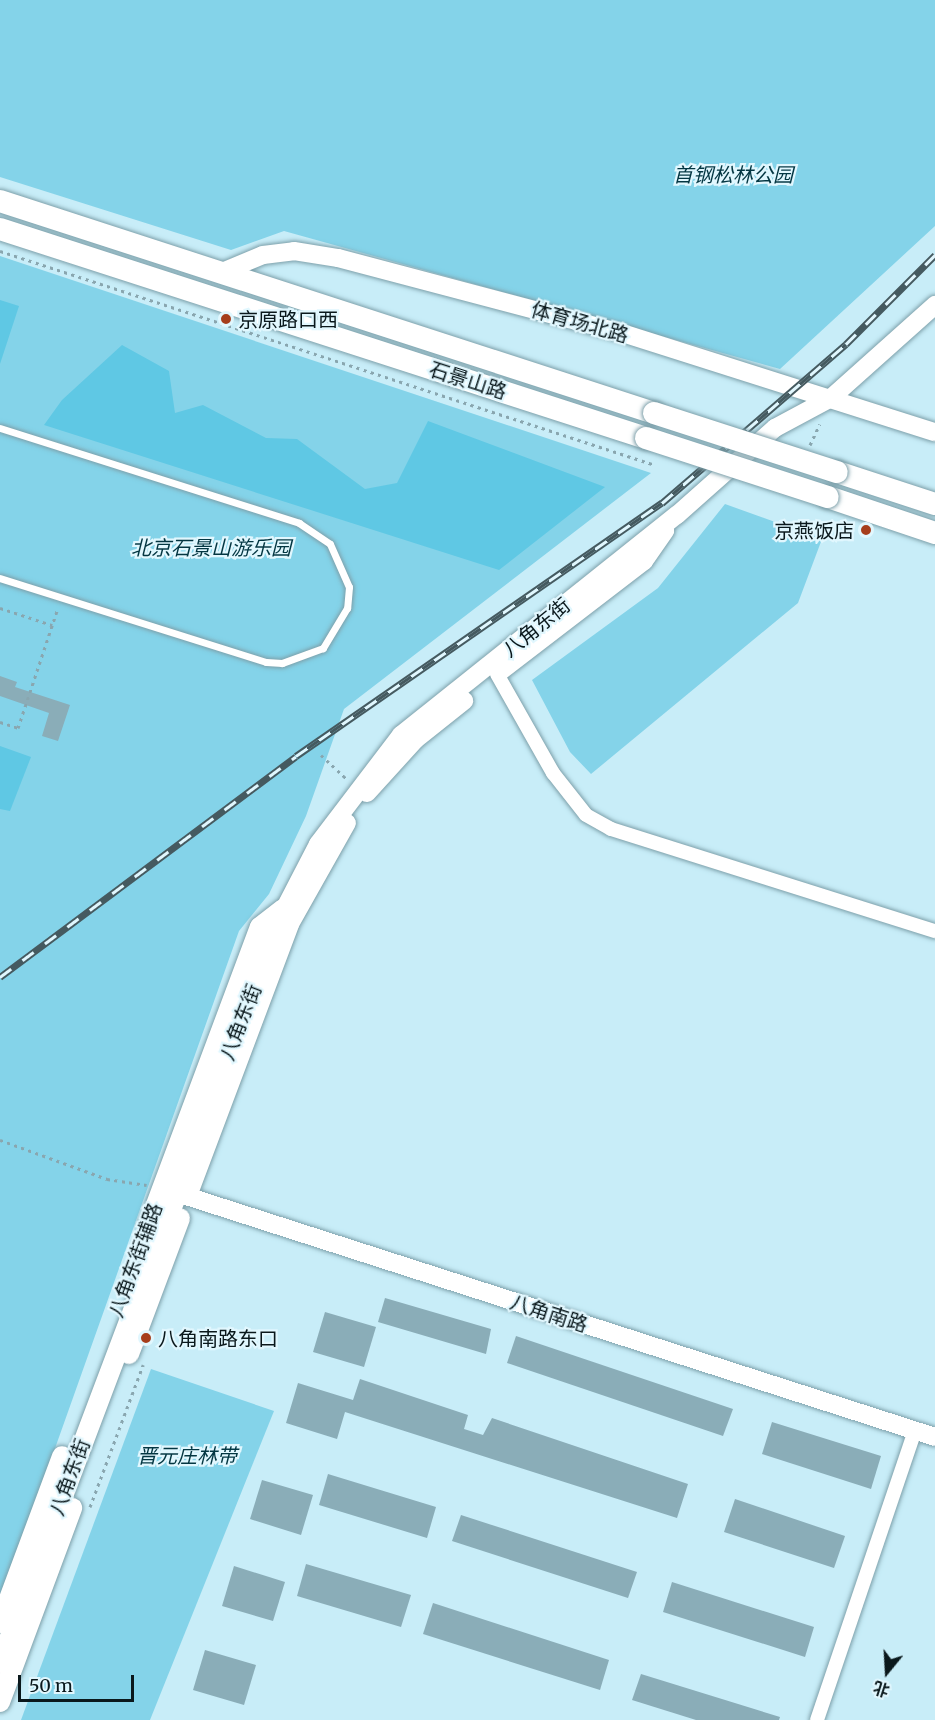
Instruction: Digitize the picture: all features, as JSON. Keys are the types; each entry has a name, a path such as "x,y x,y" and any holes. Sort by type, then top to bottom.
{"main road":[{"name":"石景山路","path":"0,201 935,504"},
{"name":"石景山路","path":"0,228 935,533"},
{"name":"八角东街","path":"0,1663 175,1192 285,908"},
{"name":"八角东街","path":"0,1702 175,1192"},
{"name":"八角东街辅路","path":"0,1623 175,1192"}],"street":[{"name":"体育场北路","path":"222,272 263,255 294,250 338,258 619,332 935,432"},
{"name":"八角东街","path":"285,908 325,834 401,735 677,515 775,428 831,398 935,305"},
{"name":"八角东街","path":"175,1192 290,924 317,870 367,794 408,748 497,674 644,561 677,515"},
{"path":"497,674 553,772 586,815 611,829 935,930"},
{"name":"八角南路","path":"175,1192 935,1437"},
{"path":"817,1720 915,1430"}],"lane":[{"path":"0,428 299,523 330,544 349,587 347,608 323,648 282,663 266,662 0,578"}],"path":[{"path":"0,251 652,464"},
{"path":"809,447 823,416"},
{"path":"0,722 18,728 61,597"},
{"path":"0,608 52,625"},
{"path":"321,755 343,776"},
{"path":"0,1140 107,1179 175,1192"},
{"name":"八角东街","path":"89,1510 146,1356"}],"green space":[{"name":"首钢松林公园","path":"0,0 935,0 935,226 780,369 284,231 231,250 0,177"},
{"name":"北京石景山游乐园","path":"0,256 651,473 344,709 306,816 269,894 239,931 0,1603"},
{"path":"725,504 822,539 798,603 591,774 570,752 532,680 658,588"},
{"name":"晋元庄林带","path":"151,1369 274,1411 150,1720 21,1720"}],"shaded area":[{"path":"0,300 19,306 0,364"},
{"path":"122,345 169,371 175,413 203,405 266,438 297,439 365,489 397,483 428,421 605,487 499,570 44,425 62,400"},
{"path":"0,746 31,757 10,811 0,809"}],"building":[{"path":"0,676 17,682 15,687 70,705 58,741 42,736 49,713 0,696"},
{"path":"385,1298 491,1329 486,1354 378,1322"},
{"path":"325,1312 376,1327 364,1367 313,1352"},
{"path":"516,1336 733,1409 723,1436 507,1363"},
{"path":"360,1379 468,1415 464,1429 483,1435 492,1418 688,1484 677,1518 345,1412 337,1439 286,1423 298,1383 353,1400"},
{"path":"772,1422 881,1456 871,1489 762,1454"},
{"path":"328,1474 436,1507 427,1538 319,1505"},
{"path":"262,1480 313,1495 301,1535 250,1519"},
{"path":"735,1499 845,1536 834,1568 724,1532"},
{"path":"461,1515 637,1572 628,1598 452,1541"},
{"path":"306,1564 411,1595 401,1627 297,1596"},
{"path":"234,1566 285,1582 273,1621 222,1606"},
{"path":"672,1582 814,1627 805,1657 663,1612"},
{"path":"433,1603 609,1660 600,1690 423,1634"},
{"path":"205,1650 256,1665 244,1705 193,1690"},
{"path":"641,1674 780,1717 779,1720 696,1720 632,1700"}],"railway":[{"path":"0,977 296,756 662,503 846,344 935,255"}],"place":[{"name":"京原路口西","path":"226,319"},
{"name":"京燕饭店","path":"866,530"},
{"name":"八角南路东口","path":"146,1338"}]}
